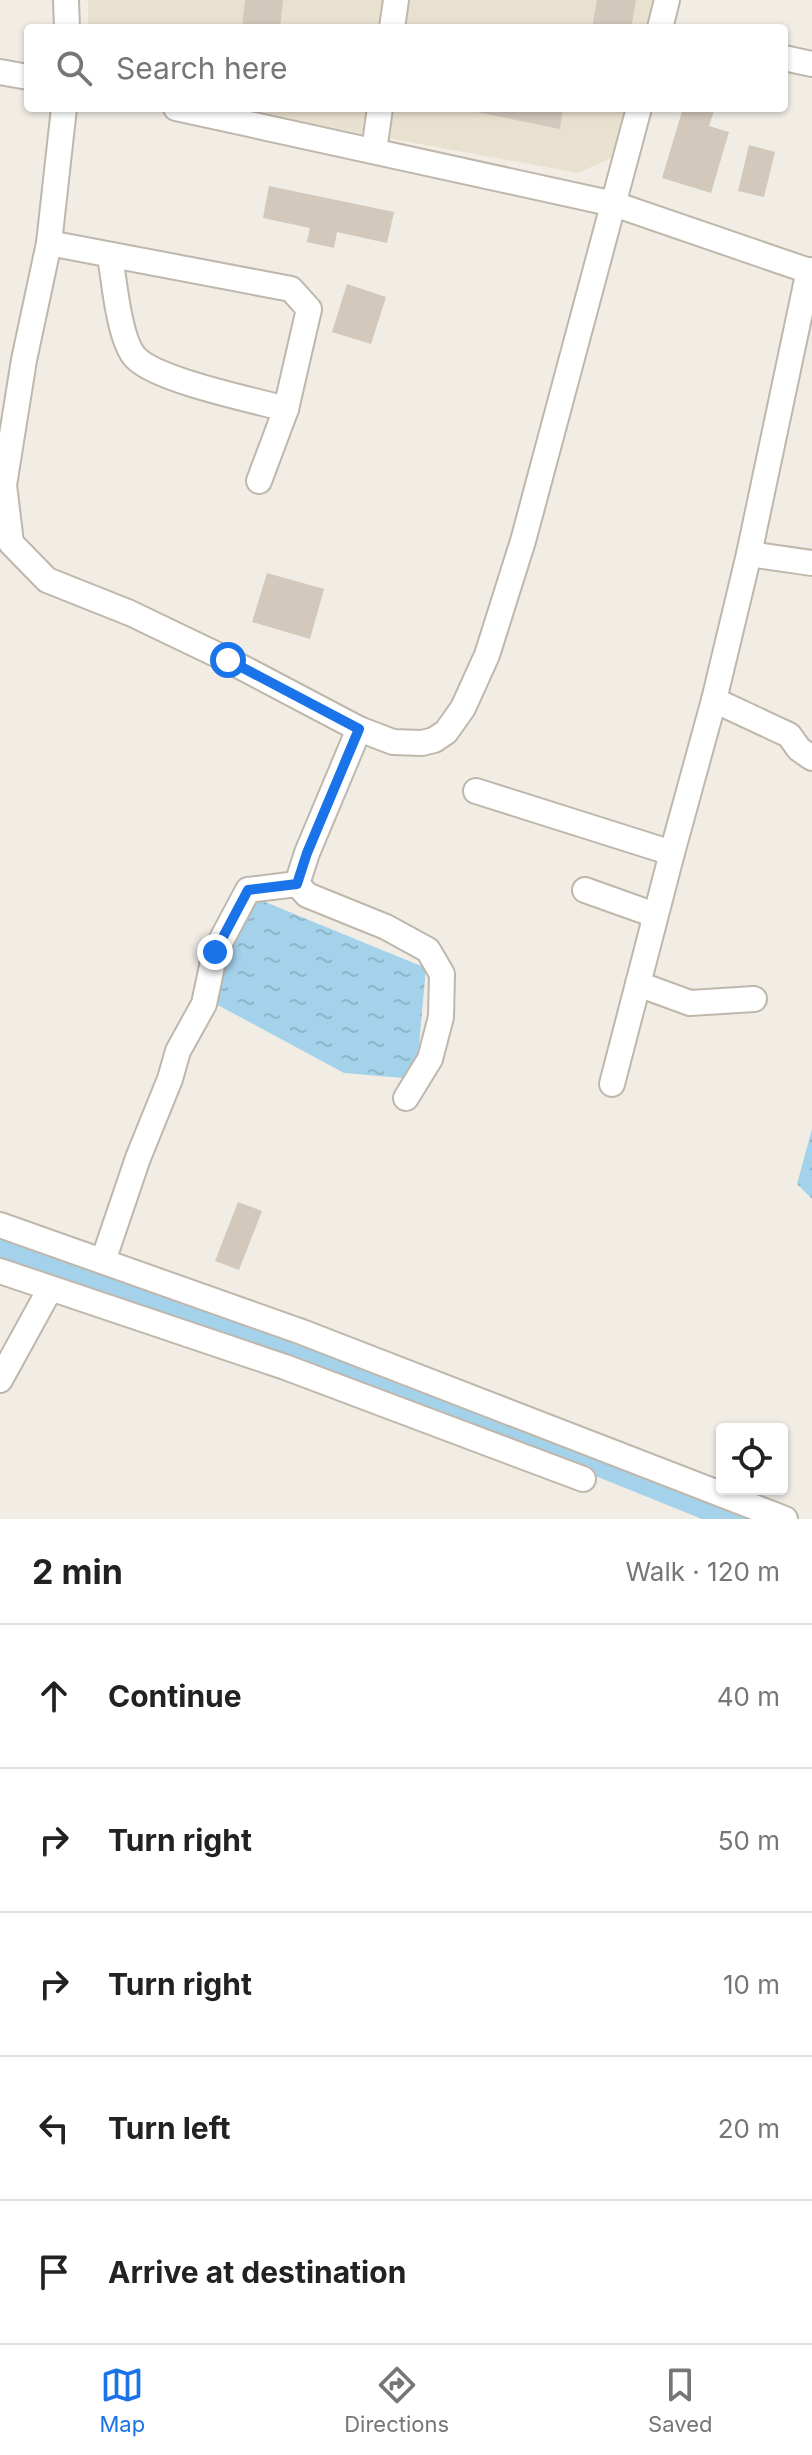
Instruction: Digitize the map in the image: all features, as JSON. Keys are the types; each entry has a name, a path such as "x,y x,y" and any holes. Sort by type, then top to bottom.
{"street":[{"path":"66,0 67,24"},
{"path":"393,24 396,0"},
{"path":"661,24 667,0"},
{"path":"788,59 812,64"},
{"path":"0,72 24,76"},
{"path":"64,112 49,243 12,358 4,485 11,543 47,580 158,626 359,729 393,742 422,743 446,732 463,708 487,655 523,541 638,112"},
{"path":"194,112 614,204 810,271 714,700 612,1084"},
{"path":"374,151 379,112"},
{"path":"49,243 291,289 309,309 286,409 259,481"},
{"path":"110,255 121,325 134,357 162,375 286,409"},
{"path":"749,554 812,563"},
{"path":"714,700 789,735 799,749 812,758"},
{"path":"297,884 359,729"},
{"path":"476,791 672,853"},
{"path":"297,884 307,895 386,927 428,950 442,974 441,1017 430,1059 406,1098"},
{"path":"103,1261 178,1051 204,1004 215,952 248,890 297,884"},
{"path":"585,890 655,915"},
{"path":"638,984 690,1003 754,999"},
{"path":"0,1225 302,1332 785,1519"},
{"path":"0,1271 285,1367 583,1479"},
{"path":"0,1380 50,1289"},
{"path":"285,1367 302,1332"}],"shaded area":[{"path":"88,0 656,0 650,24 88,24"},
{"path":"248,112 628,112 617,155 578,173"}],"water":[{"path":"248,895 426,968 416,1079 344,1073 214,1003"},
{"path":"812,1129 812,1199 797,1184"}],"building":[{"path":"245,0 283,0 280,24 242,24"},
{"path":"597,0 636,0 632,24 593,24"},
{"path":"477,112 562,112 560,129"},
{"path":"682,112 714,112 709,126 729,132 711,193 662,178"},
{"path":"749,145 775,152 764,197 738,191"},
{"path":"269,186 394,212 387,243 337,232 334,248 307,242 310,228 263,218"},
{"path":"347,284 386,297 371,344 332,332"},
{"path":"267,573 324,589 310,639 252,622"},
{"path":"238,1202 262,1211 239,1270 215,1261"}],"waterway":[{"path":"0,1245 531,1437 734,1519"}],"route":[{"path":"215,952 248,890 297,884 359,729 228,660"}]}
